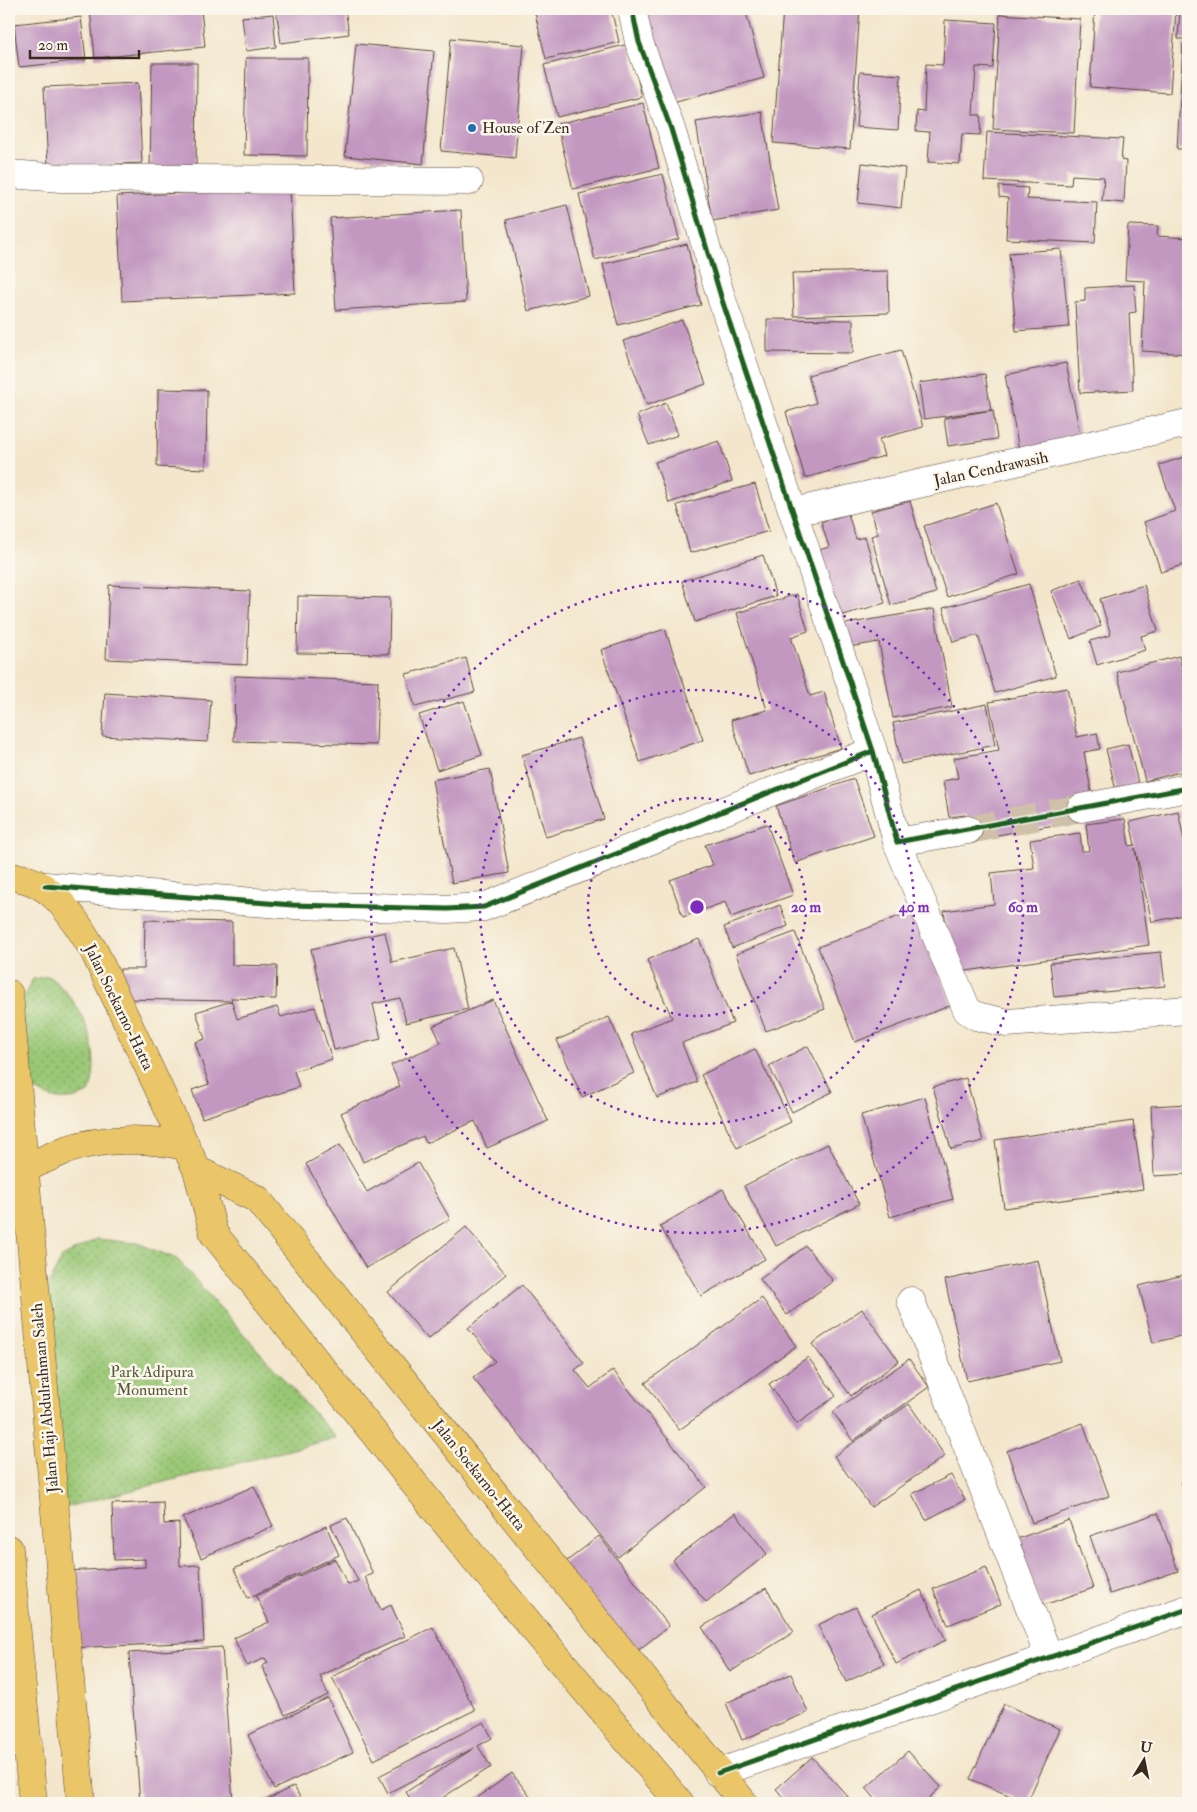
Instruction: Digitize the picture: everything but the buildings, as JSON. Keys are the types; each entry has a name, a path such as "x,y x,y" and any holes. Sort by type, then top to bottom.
{"main road":[{"name":"Jalan Soekarno-Hatta","path":"9,877 21,877 45,886 74,919 94,951 197,1170 214,1234 474,1558 680,1803"},
{"name":"Jalan Haji Abdulrahman Saleh","path":"9,994 17,1173 81,1803"},
{"path":"17,1173 67,1150 100,1143 154,1139 185,1146"},
{"name":"Jalan Soekarno-Hatta","path":"197,1170 257,1199 744,1803"},
{"path":"9,1549 18,1743 33,1803"}],"street":[{"path":"632,9 639,42 671,129 722,300 873,751 897,842 967,1010 976,1016 1006,1023 1188,1010"},
{"path":"9,174 60,178 469,181"},
{"name":"Jalan Cendrawasih","path":"794,512 1188,423"},
{"path":"45,886 293,905 447,909 484,907 517,896 873,751"},
{"path":"1081,808 1188,788"},
{"path":"897,842 968,830"},
{"path":"911,1301 1049,1657"},
{"path":"718,1773 1188,1609"}],"green space":[{"path":"48,976 71,999 87,1028 92,1044 94,1061 89,1093 74,1098 61,1099 49,1097 35,1090 25,1070 21,1018 25,994 33,979"},
{"name":"Park Adipura Monument","path":"97,1239 137,1243 177,1259 336,1438 55,1510 47,1288 62,1257"}],"tunnel":[{"path":"968,830 1081,808"}],"cycle path":[{"path":"632,9 639,42 671,129 722,300 873,751 897,842 1188,788"},
{"path":"45,886 293,905 447,909 484,907 873,751"},
{"path":"718,1773 1188,1609"}],"place":[{"name":"House of Zen","path":"472,128"}]}
